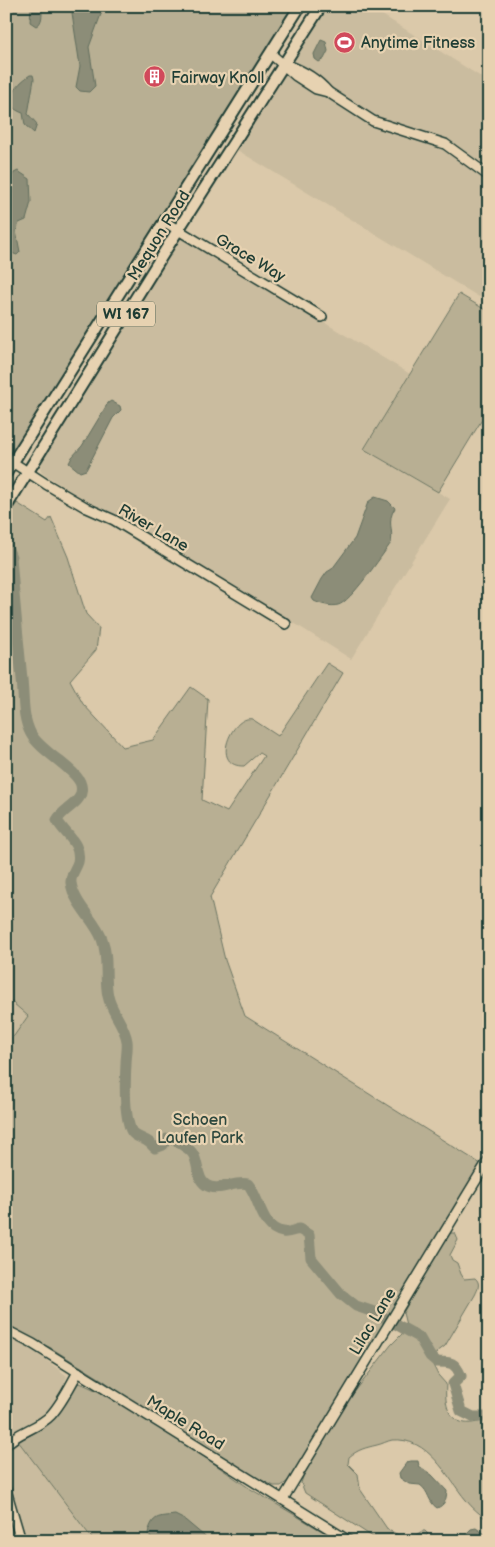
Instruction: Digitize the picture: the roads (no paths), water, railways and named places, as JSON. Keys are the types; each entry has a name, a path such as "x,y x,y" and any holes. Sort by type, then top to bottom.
{"main road":[{"name":"Mequon Road","path":"6,473 10,460 83,352 300,6"},
{"name":"Mequon Road","path":"6,507 320,6"},
{"path":"83,352 97,360"}],"street":[{"path":"271,54 320,83 328,92 373,121 445,144 489,176"},
{"name":"Grace Way","path":"165,222 322,317"},
{"name":"River Lane","path":"10,460 87,508 114,520 286,624"},
{"name":"Lilac Lane","path":"282,1499 489,1159"},
{"name":"Maple Road","path":"6,1330 33,1344 349,1541"},
{"path":"6,1445 12,1438 34,1428 51,1415 78,1372"},
{"path":"6,1490 21,1541"}],"waterway":[{"path":"6,544 11,557 24,707 28,728 36,741 73,773 81,785 80,796 77,801 57,820 72,839 79,855 71,880 73,891 102,939 105,953 108,996 126,1035 126,1105 131,1131 155,1148 163,1145 167,1139 174,1140 188,1148 195,1158 199,1175 206,1185 216,1188 243,1183 248,1184 265,1219 270,1225 276,1230 283,1232 299,1229 309,1235 311,1258 341,1294 356,1306 374,1312 419,1337 430,1356 437,1362 449,1363 457,1368 461,1376 453,1384 461,1411 473,1417 489,1417"}],"place":[{"name":"Anytime Fitness","path":"345,42"},
{"name":"Fairway Knoll","path":"155,77"}],"park label":[{"name":"Schoen Laufen Park","path":"200,1128"}]}
